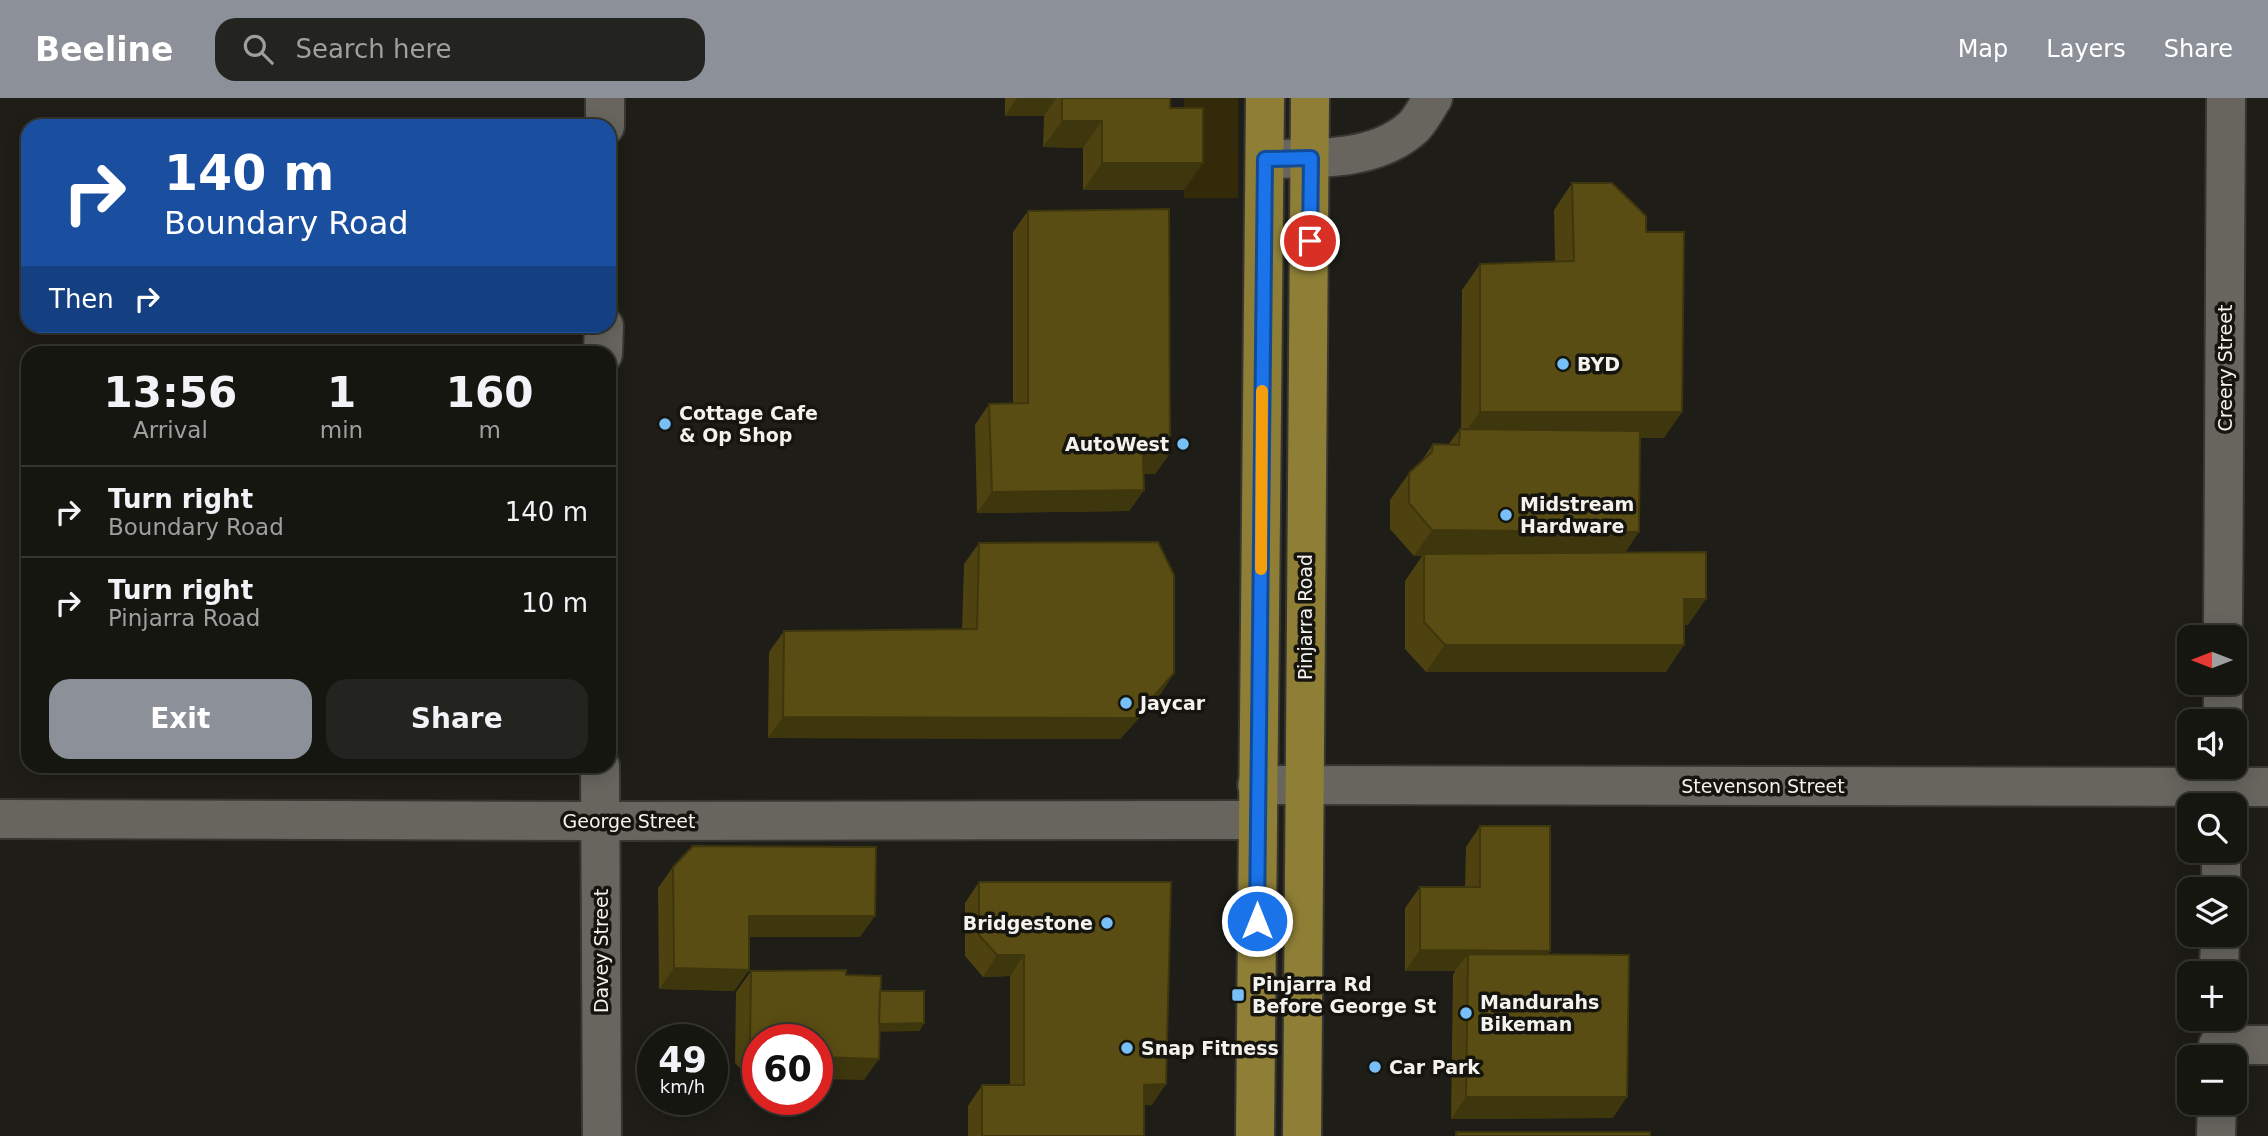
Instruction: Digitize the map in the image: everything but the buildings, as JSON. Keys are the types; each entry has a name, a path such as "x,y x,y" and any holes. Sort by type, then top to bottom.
{"main road":[{"path":"1255,1136 1265,98"},
{"name":"Pinjarra Road","path":"1302,1136 1311,98"}],"street":[{"path":"605,98 605,119"},
{"path":"1265,159 1311,158 1376,150 1412,129 1433,98"},
{"name":"Creery Street","path":"2223,625 2227,98"},
{"name":"Davey Street","path":"600,773 602,1136"},
{"name":"Stevenson Street","path":"1257,802 1304,785 2268,787"},
{"name":"George Street","path":"0,819 600,821 1257,802"},
{"path":"2218,1040 2268,1045"},
{"path":"2216,1136 2217,1115"}],"shaded area":[{"path":"1184,98 1238,98 1238,198 1184,198"}],"slow traffic":[{"path":"1261,569 1262,391"}],"place":[{"name":"BYD","path":"1563,364"},
{"name":"Cottage Cafe & Op Shop","path":"665,424"},
{"name":"AutoWest","path":"1183,444"},
{"name":"Midstream Hardware","path":"1506,515"},
{"name":"Jaycar","path":"1126,703"},
{"name":"Bridgestone","path":"1107,923"},
{"name":"Pinjarra Rd Before George St","path":"1238,995"},
{"name":"Mandurahs Bikeman","path":"1466,1013"},
{"name":"Snap Fitness","path":"1127,1048"},
{"name":"Car Park","path":"1375,1067"}],"route":[{"path":"1257,921 1265,159 1311,158 1310,241"}]}
